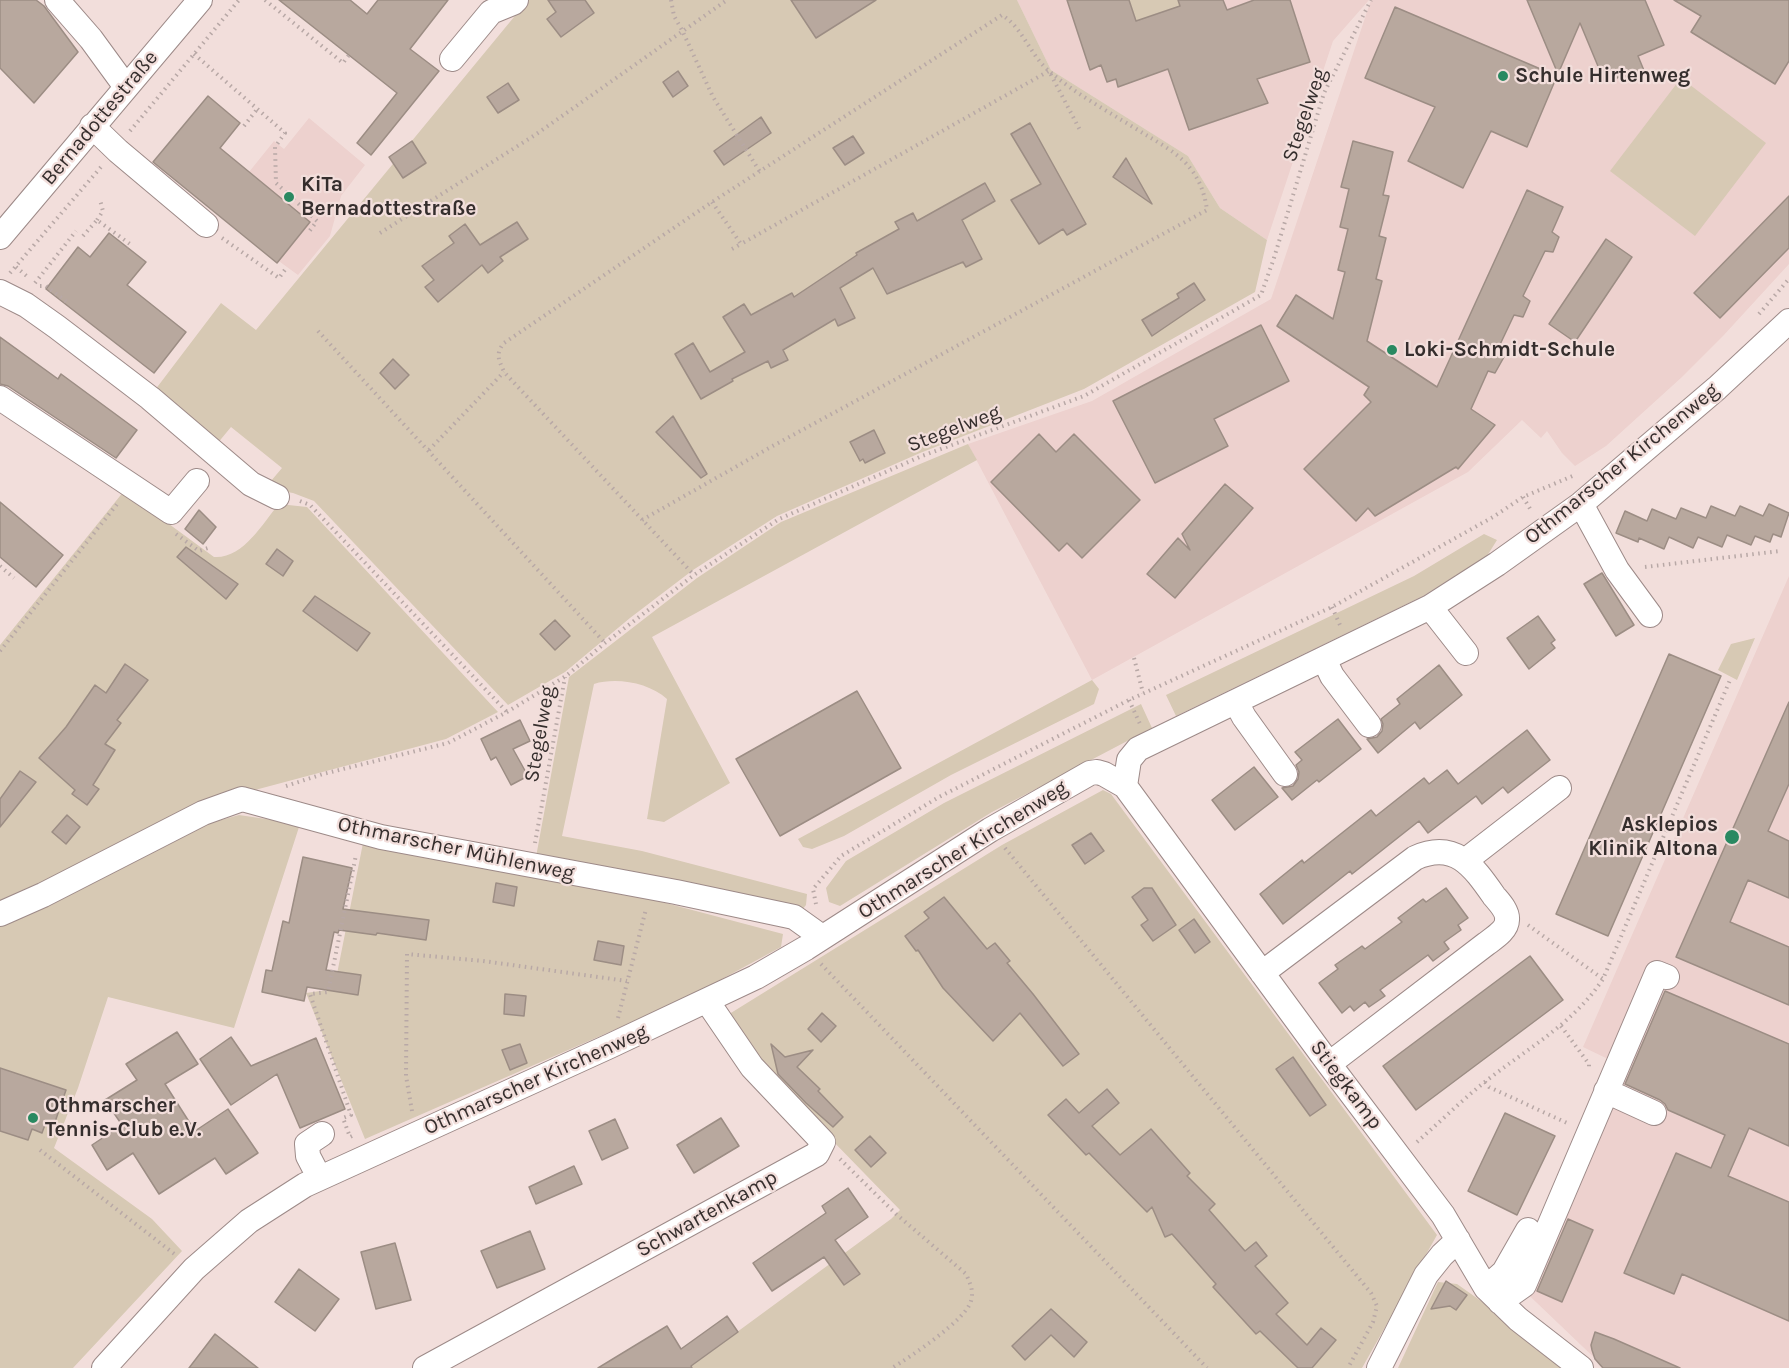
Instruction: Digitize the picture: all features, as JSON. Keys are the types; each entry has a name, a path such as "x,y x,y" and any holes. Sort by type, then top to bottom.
{"street":[{"path":"57,0 91,39 126,87"},
{"name":"Bernadottestraße","path":"0,237 200,0"},
{"path":"452,59 491,12 516,0"},
{"path":"92,126 118,151 206,225"},
{"path":"0,292 27,305 57,327 150,398 251,484 277,497"},
{"name":"Othmarscher Kirchenweg","path":"104,1368 194,1269 249,1221 319,1177 820,949 990,830 1090,773 1104,774 1125,786 1129,760 1138,749 1430,607 1497,564 1581,504 1718,388 1789,321"},
{"path":"0,398 171,512 197,481"},
{"path":"1581,504 1617,570 1650,615"},
{"path":"1430,607 1466,653"},
{"path":"1324,659 1332,676 1369,725"},
{"path":"1236,702 1244,717 1285,774"},
{"name":"Stiegkamp","path":"1125,786 1443,1215 1470,1263 1493,1295 1518,1319 1581,1368"},
{"path":"1466,860 1559,788"},
{"name":"Othmarscher Mühlenweg","path":"0,914 43,895 203,813 242,799 381,837 794,917 820,949"},
{"path":"1262,973 1415,858 1428,852 1455,855 1466,860 1481,878 1505,911 1508,919 1505,927 1499,934 1329,1064"},
{"path":"1493,1295 1524,1285 1657,973 1667,977"},
{"path":"707,1001 752,1067 823,1142"},
{"path":"1606,1091 1654,1113"},
{"path":"319,1177 306,1150 308,1144 322,1134"},
{"name":"Schwartenkamp","path":"425,1368 817,1154 823,1142"},
{"path":"1493,1295 1528,1230"},
{"path":"1379,1368 1426,1275 1458,1240"}],"path":[{"path":"265,0 343,63 349,55"},
{"path":"272,6 277,0"},
{"path":"671,0 674,16 712,97 760,172"},
{"path":"380,233 535,135 725,0"},
{"name":"Stegelweg","path":"531,865 566,676 605,642 694,575 779,519 922,456 1084,396 1261,295 1324,93 1371,0"},
{"path":"642,520 769,448 1208,210 1204,194 1190,167 1168,148 1092,101 1049,71 1035,56 1011,20 1002,15 712,202 504,343 497,356 504,372 642,520 694,575"},
{"path":"194,54 285,133 275,147 276,183 317,221 308,233"},
{"path":"1049,71 1082,132"},
{"path":"732,249 1049,71"},
{"path":"244,126 258,108"},
{"path":"83,236 104,211 100,200"},
{"path":"712,202 741,244"},
{"path":"97,220 130,244 127,247"},
{"path":"206,225 279,278 287,267"},
{"path":"34,283 76,231"},
{"path":"318,332 605,642"},
{"path":"429,450 504,372"},
{"path":"1207,1368 820,949 813,889 841,856 939,797 1143,693 1332,607 1493,517 1523,497 1582,471"},
{"path":"0,651 124,496"},
{"path":"277,497 310,505 507,712"},
{"path":"1523,497 1533,512"},
{"path":"171,530 200,551 211,547"},
{"path":"1617,570 1780,551"},
{"path":"0,566 14,578"},
{"path":"1134,658 1143,693"},
{"path":"284,787 323,774 448,742 507,712 566,676"},
{"path":"1400,1156 1485,1082 1561,1026 1589,1000 1603,979 1730,680"},
{"path":"361,832 328,993 310,994 351,1115 343,1118 350,1137 357,1134 366,1157"},
{"path":"1002,845 1371,1293 1377,1306 1372,1322 1348,1368"},
{"path":"610,1046 651,888"},
{"path":"1508,919 1524,922 1603,979"},
{"path":"415,1135 406,1076 407,954 483,961 627,981"},
{"path":"1561,1026 1589,1064"},
{"path":"1485,1082 1489,1087 1573,1125"},
{"path":"823,1142 896,1214 966,1274 972,1287 971,1302 962,1316 892,1368"},
{"path":"40,1150 194,1269"}],"shaded area":[{"path":"528,0 1017,0 1051,70 1188,156 1220,208 1267,240 1255,292 1084,389 920,453 777,516 693,570 565,672 508,705 314,501 293,493 265,488 282,468 231,427 212,450 155,390 221,303 256,330"},
{"path":"1017,0 1369,0 1333,41 1267,240 1220,208 1188,156 1051,70"},
{"path":"1129,0 1178,0 1180,6 1136,21"},
{"name":"Loki-Schmidt-Schule","path":"1371,0 1789,0 1789,264 1682,377 1606,446 1575,466 1562,453 1547,431 1541,438 1522,420 1468,472 1092,680 968,444 1092,401 1271,299"},
{"path":"1681,78 1766,143 1695,236 1610,171"},
{"name":"KiTa Bernadottestraße","path":"309,118 365,165 341,196 330,236 298,275 236,230 249,172 274,141 284,149"},
{"path":"968,444 977,460 652,637 730,783 664,822 647,819 667,699 660,693 642,685 622,681 594,684 562,836 642,851 807,894 806,905 802,910 536,857 569,677 697,578 781,522"},
{"path":"124,491 214,557 224,556 243,546 279,504 307,507 498,712 446,739 210,802 0,904 0,645"},
{"path":"1484,534 1497,540 1487,556 1423,596 1176,716 1166,695 1414,576"},
{"name":"Asklepios Klinik Altona","path":"1789,576 1789,1368 1605,1368 1514,1281 1610,1060 1583,1047"},
{"path":"1755,638 1737,680 1718,670 1731,644"},
{"path":"1092,680 1099,689 1094,704 951,775 844,836 812,849 803,847 798,839"},
{"path":"1141,704 1152,728 992,812 840,906 829,902 826,888 846,861 944,803"},
{"path":"1103,790 1111,794 1437,1235 1362,1368 688,1368 891,1219 900,1210 757,1063 726,1016 1002,845"},
{"name":"Othmarscher Tennis-Club e.V.","path":"239,815 300,824 234,1028 108,997 78,1088 54,1148 152,1219 182,1251 73,1368 0,1368 0,926 189,829"},
{"path":"363,843 643,897 783,934 781,947 687,998 365,1139 306,993 334,989"},
{"path":"1438,1282 1457,1284 1498,1313 1563,1368 1398,1368"}],"building":[{"path":"0,0 36,0 44,6 78,52 34,103 0,68"},
{"path":"279,0 350,0 367,14 378,0 448,0 410,49 439,71 371,155 357,143 397,93"},
{"path":"548,0 585,0 594,13 561,37 547,19 556,12"},
{"path":"791,0 876,0 816,38"},
{"path":"1067,0 1129,0 1136,21 1180,6 1178,0 1223,0 1227,10 1254,0 1290,0 1310,62 1257,79 1268,103 1189,130 1168,69 1118,87 1116,79 1107,82 1101,65 1090,70"},
{"path":"1527,0 1645,0 1664,45 1638,56 1645,73 1626,81 1624,75 1605,83 1580,23 1558,74"},
{"path":"1674,0 1789,0 1789,61 1775,84 1691,32 1701,16"},
{"name":"Schule Hirtenweg","path":"1395,7 1557,76 1527,147 1491,131 1463,188 1408,161 1435,107 1365,78"},
{"path":"678,71 688,86 673,97 663,82"},
{"path":"508,83 519,100 498,113 487,97"},
{"path":"208,96 240,123 220,148 310,222 277,263 153,162"},
{"path":"761,117 771,133 724,165 714,151"},
{"path":"1030,123 1086,224 1067,235 1063,229 1039,244 1011,200 1041,184 1011,134"},
{"path":"853,136 864,153 845,165 833,148"},
{"path":"412,141 426,163 403,178 389,157"},
{"path":"1353,141 1393,152 1383,195 1389,196 1379,236 1386,238 1376,279 1382,281 1367,341 1437,387 1527,190 1563,207 1552,232 1559,237 1553,252 1545,251 1523,296 1530,301 1523,317 1514,315 1496,353 1504,357 1495,373 1488,371 1471,409 1495,425 1458,469 1456,467 1375,516 1368,508 1356,521 1304,469 1371,402 1364,395 1369,387 1277,326 1296,295 1333,319 1345,272 1338,270 1348,229 1340,227 1349,189 1341,187"},
{"path":"1126,158 1152,204 1113,177"},
{"path":"985,183 995,201 962,220 982,259 966,267 963,262 887,294 873,268 840,288 855,318 838,326 835,319 783,350 788,360 771,368 768,361 732,379 733,381 701,399 675,354 693,343 710,372 745,352 723,317 744,304 751,315 792,293 794,297 857,255 856,253 899,229 895,222 913,213 917,221"},
{"path":"1789,196 1789,248 1720,318 1694,293"},
{"path":"517,222 528,239 500,257 503,261 488,273 482,265 438,302 425,287 434,280 422,266 454,243 449,236 465,224 480,245"},
{"path":"109,233 146,262 127,285 186,332 154,373 46,289 78,247 90,257"},
{"path":"1606,239 1632,257 1575,342 1549,324"},
{"path":"1194,283 1205,300 1152,336 1142,320 1179,298 1177,294"},
{"path":"1261,325 1289,381 1214,419 1228,446 1155,483 1113,401"},
{"path":"0,337 58,379 61,374 137,430 116,458 8,386 0,384"},
{"path":"393,359 409,375 395,389 380,373"},
{"path":"673,416 707,474 701,478 656,432"},
{"path":"874,430 885,453 865,463 863,459 860,461 850,442"},
{"path":"1039,434 1056,452 1074,434 1140,500 1082,558 1067,543 1059,551 991,482"},
{"path":"1225,484 1253,508 1175,598 1147,574 1178,538 1190,550 1182,534"},
{"path":"0,502 63,555 36,587 0,557"},
{"path":"1769,504 1789,513 1781,537 1773,534 1770,542 1755,536 1751,545 1727,535 1722,547 1698,537 1693,548 1669,537 1664,549 1639,538 1638,542 1616,533 1625,511 1647,521 1652,509 1676,519 1681,508 1706,518 1711,506 1735,516 1740,506 1763,516"},
{"path":"199,510 216,527 203,544 185,529"},
{"path":"186,547 238,584 226,599 177,557"},
{"path":"277,549 293,561 283,576 266,564"},
{"path":"1602,573 1634,625 1616,636 1584,584"},
{"path":"315,596 370,633 357,651 303,611"},
{"path":"1538,616 1555,640 1551,643 1555,648 1529,669 1507,638"},
{"path":"555,620 570,636 555,650 540,634"},
{"path":"1669,654 1721,676 1608,936 1556,914"},
{"path":"125,664 148,680 117,720 121,723 105,744 115,750 93,785 99,789 87,805 72,794 75,790 39,758 66,727 95,685 106,693"},
{"path":"1439,665 1462,695 1420,729 1415,722 1378,753 1367,739 1377,737 1382,731 1381,719 1400,704 1397,699"},
{"path":"857,691 901,768 780,836 736,759"},
{"path":"1789,702 1789,784 1768,831 1789,841 1789,898 1748,880 1730,922 1789,947 1789,1005 1676,957"},
{"path":"1338,719 1361,749 1292,800 1282,788 1293,786 1298,779 1299,772 1296,765 1302,760 1295,752"},
{"path":"520,720 530,741 513,749 528,776 511,785 496,757 491,760 481,739"},
{"path":"1527,730 1550,760 1508,793 1503,787 1482,804 1476,796 1428,833 1419,821 1283,924 1260,894 1302,860 1304,863 1371,810 1376,816 1424,778 1429,784 1447,770 1458,784"},
{"path":"1254,767 1278,797 1235,830 1212,800"},
{"path":"20,771 36,782 0,827 0,799"},
{"path":"67,815 80,827 66,844 52,832"},
{"path":"1091,833 1104,851 1085,864 1072,845"},
{"path":"303,857 352,868 343,909 429,920 426,940 377,933 376,935 339,930 338,933 334,932 326,970 361,975 358,995 307,987 304,1001 262,992 266,970 272,971 283,921 289,923"},
{"path":"496,883 517,887 514,906 493,902"},
{"path":"1144,888 1152,888 1176,925 1153,941 1141,925 1148,920 1132,897"},
{"path":"1446,888 1468,918 1458,925 1461,930 1444,942 1449,949 1433,961 1428,955 1380,990 1385,996 1369,1007 1365,1002 1354,1011 1350,1006 1342,1013 1319,983 1338,969 1335,965 1362,946 1365,949 1402,922 1398,918 1423,899 1426,902"},
{"path":"944,897 987,949 995,943 1010,961 1007,963 1079,1054 1063,1066 1020,1013 993,1041 943,988 918,950 916,951 905,936 929,918 924,912"},
{"path":"1194,919 1210,942 1195,953 1179,930"},
{"path":"598,941 624,946 621,965 594,960"},
{"path":"1530,956 1563,1000 1416,1110 1383,1066"},
{"path":"1665,991 1789,1044 1789,1146 1749,1128 1728,1176 1789,1202 1789,1321 1682,1274 1674,1294 1624,1273 1676,1153 1711,1168 1725,1135 1668,1110 1660,1100 1625,1084"},
{"path":"505,994 526,996 524,1016 504,1014"},
{"path":"822,1013 836,1026 821,1042 808,1029"},
{"path":"177,1032 198,1064 165,1084 195,1131 228,1109 258,1153 226,1174 215,1158 159,1194 133,1153 107,1170 92,1145 122,1125 105,1100 137,1080 126,1064"},
{"path":"231,1037 251,1066 316,1038 345,1109 300,1128 277,1074 231,1105 200,1059"},
{"path":"520,1044 527,1063 510,1070 502,1050"},
{"path":"771,1044 785,1057 813,1050 797,1067 820,1089 818,1091 843,1117 833,1127 778,1074"},
{"path":"1293,1057 1326,1105 1310,1116 1276,1069"},
{"path":"0,1068 66,1090 55,1122 46,1122 42,1133 32,1129 28,1140 0,1131"},
{"path":"1107,1089 1119,1103 1092,1126 1120,1155 1151,1129 1190,1173 1187,1176 1215,1204 1209,1210 1245,1251 1256,1242 1267,1256 1255,1266 1288,1303 1276,1314 1307,1345 1321,1328 1336,1340 1312,1368 1298,1368 1260,1331 1256,1334 1213,1287 1216,1284 1172,1234 1165,1237 1152,1207 1147,1212 1089,1153 1086,1155 1048,1115 1066,1099 1079,1113"},
{"path":"1505,1113 1555,1136 1517,1215 1468,1191"},
{"path":"721,1118 739,1146 694,1173 677,1145"},
{"path":"615,1119 628,1148 602,1160 589,1131"},
{"path":"870,1136 886,1153 871,1167 855,1150"},
{"path":"574,1166 582,1184 536,1204 529,1187"},
{"path":"848,1188 868,1217 835,1240 860,1274 844,1285 824,1257 772,1291 753,1263 826,1213 822,1206"},
{"path":"1568,1219 1593,1230 1562,1302 1537,1291"},
{"path":"530,1231 545,1269 497,1288 481,1251"},
{"path":"395,1243 411,1300 376,1309 361,1252"},
{"path":"299,1269 339,1299 315,1331 275,1302"},
{"path":"1446,1281 1467,1295 1456,1310 1450,1306 1431,1309"},
{"path":"1051,1309 1087,1342 1074,1357 1051,1335 1025,1360 1012,1346"},
{"path":"727,1316 738,1332 691,1366 692,1368 598,1368 667,1326 681,1349"},
{"path":"1595,1332 1680,1368 1603,1368 1595,1359 1592,1350 1591,1345"},
{"path":"215,1334 258,1368 189,1368"}],"place":[{"name":"Schule Hirtenweg","path":"1503,76"},
{"name":"KiTa Bernadottestraße","path":"289,197"},
{"name":"Loki-Schmidt-Schule","path":"1392,350"},
{"name":"Asklepios Klinik Altona","path":"1732,837"},
{"name":"Othmarscher Tennis-Club e.V.","path":"33,1118"}]}
